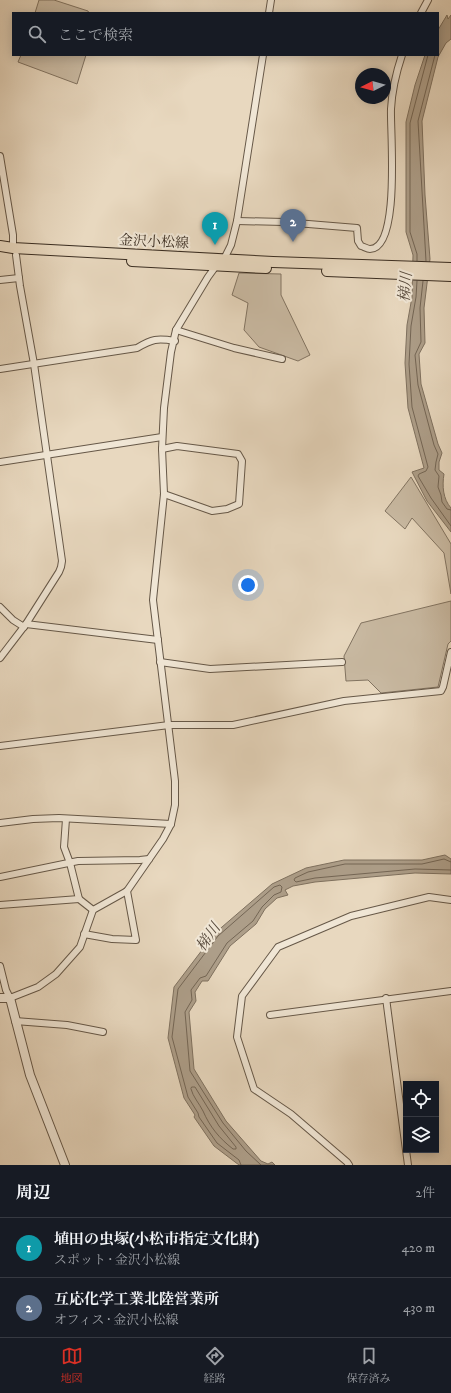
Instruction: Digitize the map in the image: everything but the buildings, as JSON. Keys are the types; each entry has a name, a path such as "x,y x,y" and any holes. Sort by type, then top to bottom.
{"main road":[{"name":"金沢小松線","path":"0,246 14,251 216,266 381,269 451,268"},
{"name":"金沢小松線","path":"0,253 14,251 224,259 381,269 451,276"}],"street":[{"path":"269,12 271,0"},
{"path":"422,12 428,0"},
{"path":"224,259 230,246 237,221 263,56"},
{"path":"237,221 284,222 356,228 358,240 361,246 370,249 377,246 382,239 388,223 391,204 392,88 402,56"},
{"path":"0,156 13,235 14,251 34,364 62,561 62,567 25,626 0,658"},
{"path":"0,998 10,998 38,987 56,974 80,947 93,910 127,890 163,839 171,824 174,805 175,780 153,600 164,494 162,437 164,408 171,352 175,341 176,330 216,266"},
{"path":"0,280 19,278"},
{"path":"176,330 234,348 282,359"},
{"path":"0,370 137,348 150,340 159,338 175,341"},
{"path":"0,462 162,437"},
{"path":"162,449 177,446 228,452 238,454 242,461 239,504 227,509 212,511 164,494"},
{"path":"0,607 13,620 25,626 158,640"},
{"path":"0,746 169,725 233,725 344,701 441,691 451,652"},
{"path":"160,662 210,669 342,662"},
{"path":"0,823 33,819 66,819 171,824"},
{"path":"66,819 64,847 70,863 79,899 93,910"},
{"path":"0,877 78,861 149,859"},
{"path":"84,934 112,939 136,940 127,890"},
{"path":"349,1165 290,1114 254,1089 237,1037 242,996 278,948 351,916 429,897 451,900"},
{"path":"0,904 79,899"},
{"path":"0,966 30,1075 65,1165"},
{"path":"270,1015 386,998 451,991"},
{"path":"386,998 403,1127"},
{"path":"16,1020 67,1025 103,1032"},
{"path":"406,1153 408,1165"}],"shaded area":[{"path":"39,0 54,0 88,12 35,12"},
{"path":"21,56 86,56 77,84 18,62"},
{"path":"239,273 281,274 281,295 310,355 298,361 259,347 244,330 248,303 232,295"},
{"path":"411,477 451,544 451,594 444,553 412,518 405,529 385,511"},
{"path":"451,601 451,641 448,644 438,687 381,693 368,680 346,681 344,656 361,623"}],"water":[{"path":"447,15 448,19 451,15 451,39 446,43 439,55 439,28"},
{"path":"425,56 439,56 422,121 425,195 430,259 424,308 425,343 419,354 421,384 438,444 442,453 439,462 439,470 444,474 444,492 446,501 451,508 451,532 427,501 412,472 424,468 408,408 405,363 407,325 412,297 413,255 406,232 406,122 415,85"},
{"path":"445,855 451,859 451,874 415,873 315,882 293,886 285,890 288,895 277,898 265,909 256,924 230,946 208,981 202,981 195,992 196,1001 189,1012 194,1069 226,1121 261,1161 268,1164 272,1162 275,1165 239,1165 214,1146 194,1117 195,1115 184,1098 168,1038 174,987 215,933 272,884 306,868 344,860 422,860"}],"place":[{"name":"互応化学工業北陸営業所","path":"293,242"},
{"name":"埴田の虫塚(小松市指定文化財)","path":"215,245"}],"water label":[{"name":"梯川","path":"405,287"},
{"name":"梯川","path":"208,937"}]}
